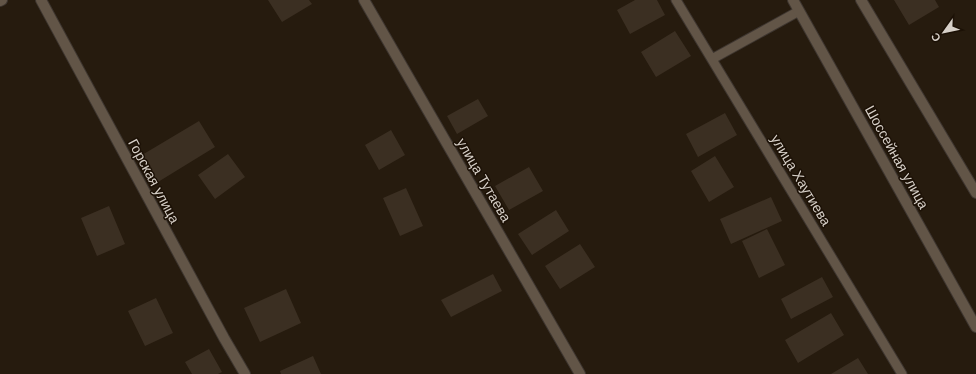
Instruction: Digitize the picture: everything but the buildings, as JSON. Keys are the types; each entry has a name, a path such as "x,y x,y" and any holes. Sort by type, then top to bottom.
{"street":[{"name":"Горская улица","path":"40,0 245,374"},
{"name":"улица Тутаева","path":"364,0 580,374"},
{"name":"Шоссейная улица","path":"793,0 976,327"},
{"path":"861,0 976,193"}],"lane":[{"name":"улица Хаутиева","path":"676,0 902,374"},
{"path":"712,59 799,11"}]}
